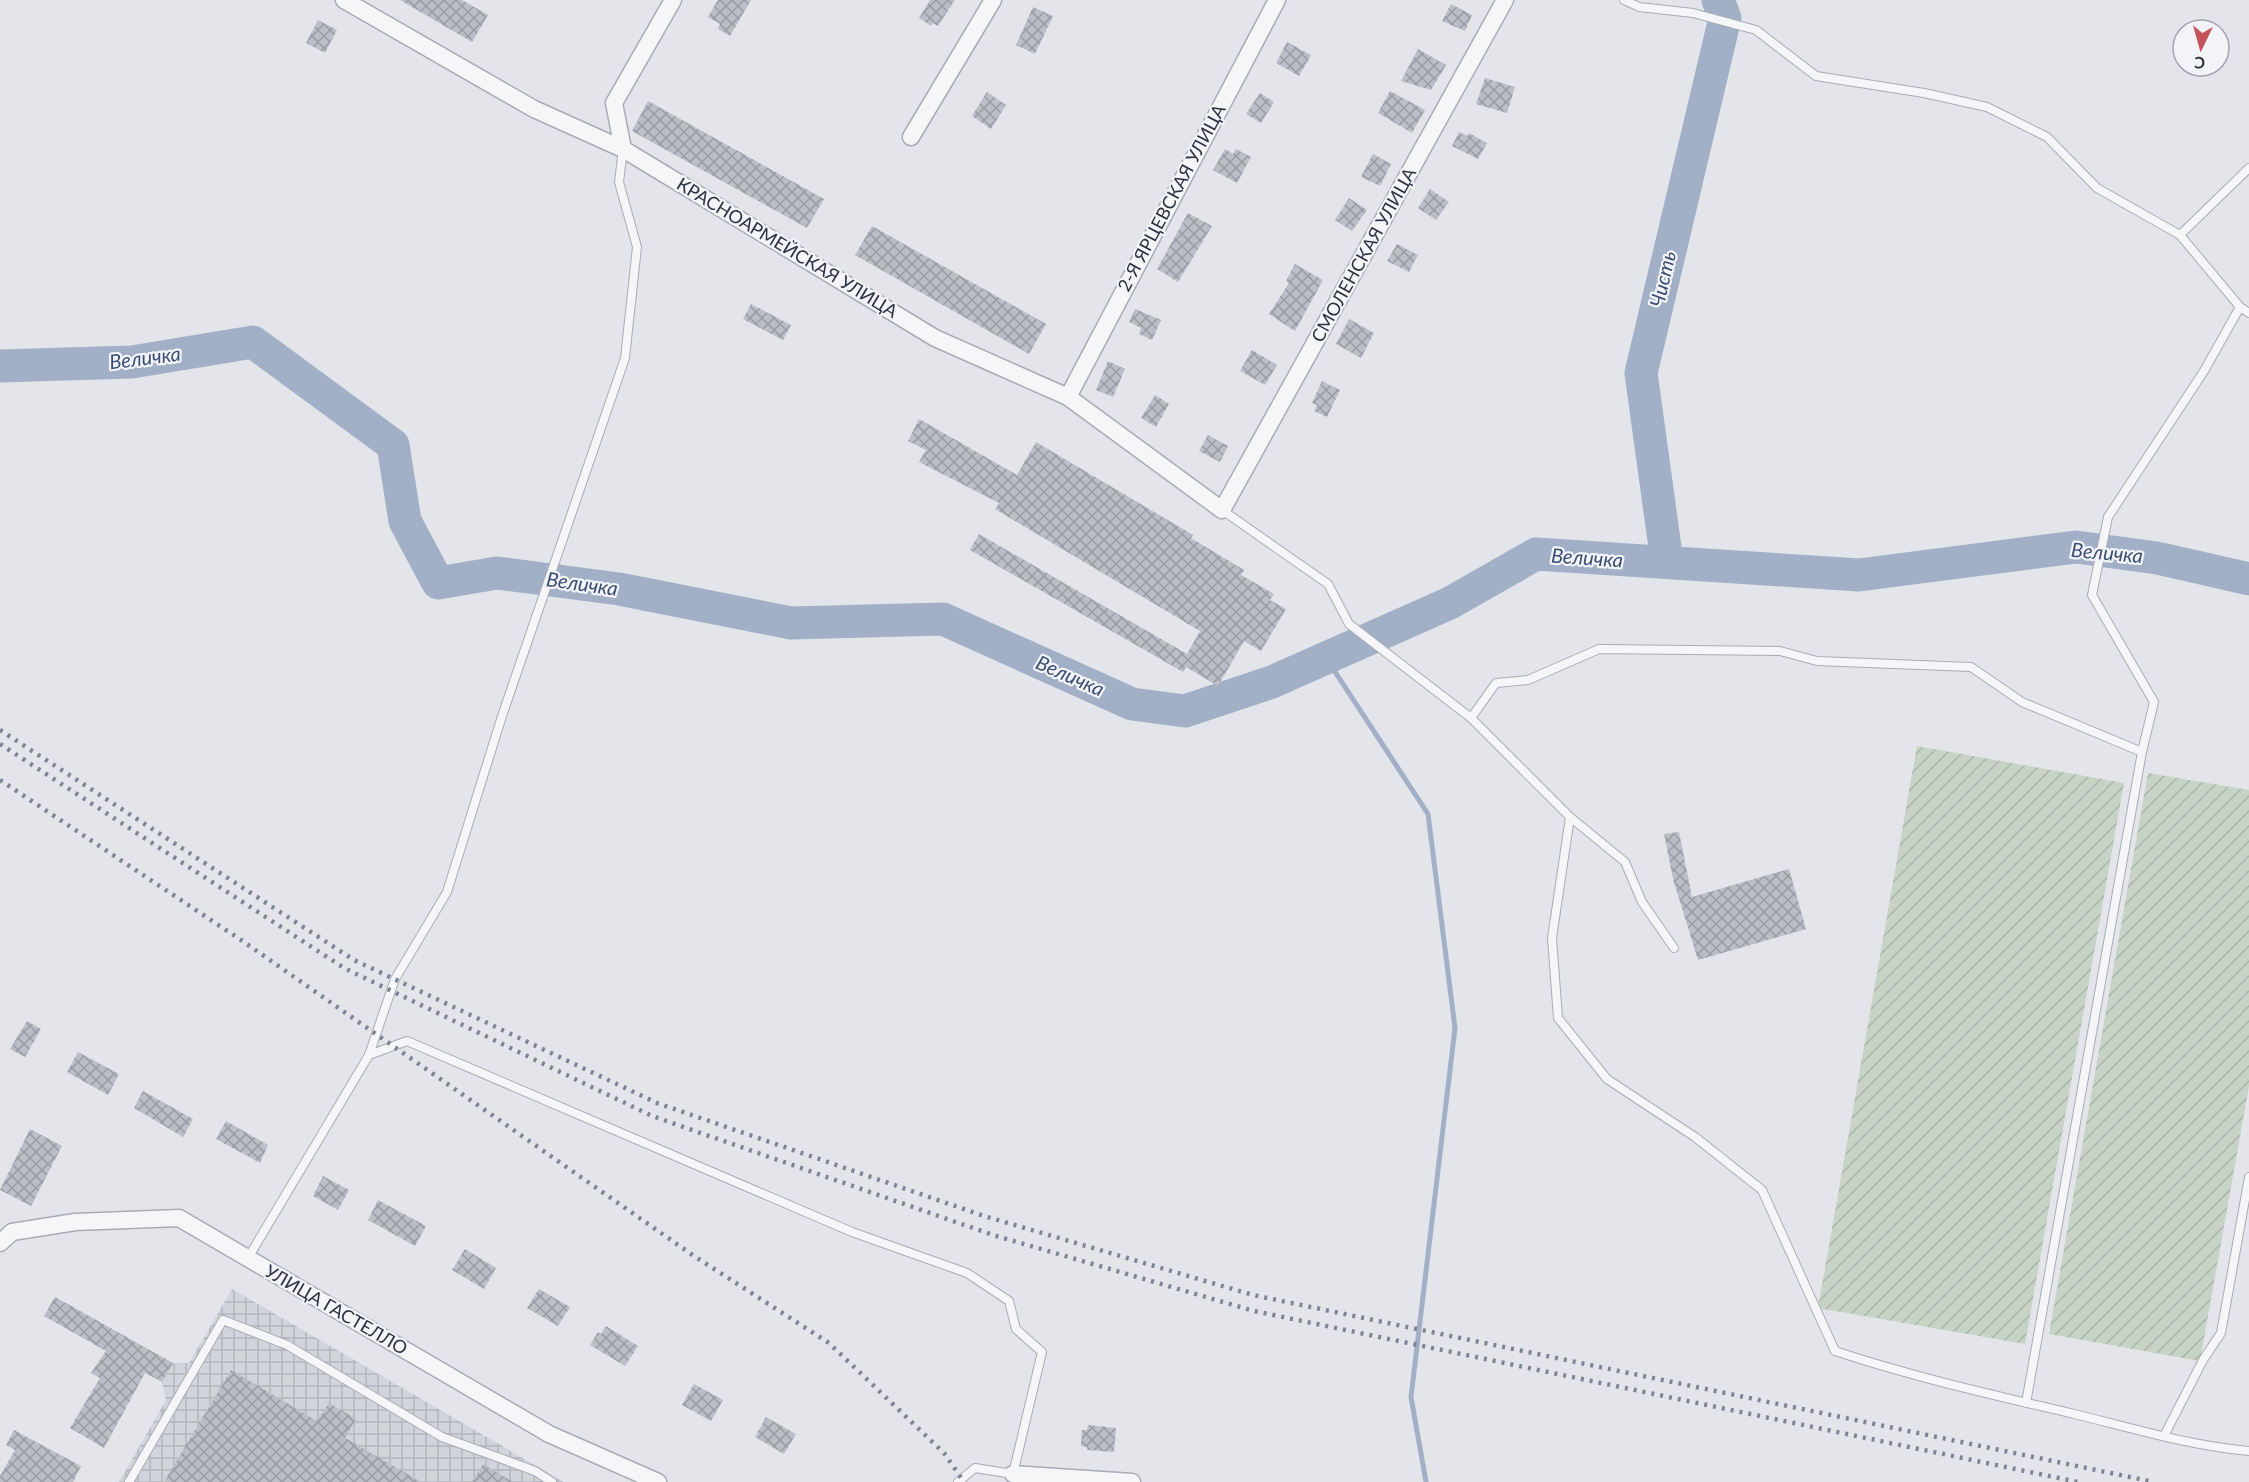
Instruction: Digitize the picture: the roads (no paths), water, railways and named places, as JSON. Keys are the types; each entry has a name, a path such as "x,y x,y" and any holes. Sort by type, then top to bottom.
{"street":[{"name":"КРАСНОАРМЕЙСКАЯ УЛИЦА","path":"344,0 534,110 623,149 936,338 1068,397 1222,510"},
{"path":"623,149 614,103 673,0"},
{"path":"911,137 993,0"},
{"name":"2-Я ЯРЦЕВСКАЯ УЛИЦА","path":"1068,397 1276,0"},
{"name":"СМОЛЕНСКАЯ УЛИЦА","path":"1222,510 1506,0"},
{"name":"УЛИЦА ГАСТЕЛЛО","path":"0,1243 12,1232 75,1222 179,1218 549,1434 658,1482"},
{"path":"1012,1474 1132,1482"}],"lane":[{"path":"1624,0 1639,7 1693,13 1756,30 1816,76 1924,93 1987,107 2047,137 2097,188 2180,235 2240,307 2249,313"},
{"path":"248,1258 369,1054 395,979 447,892 502,716 625,358 637,248 619,182 623,149"},
{"path":"2180,235 2249,168"},
{"path":"2026,1402 2142,752 2154,702 2092,595 2108,517 2204,371 2240,307"},
{"path":"1222,510 1328,584 1349,624 1382,652 1471,718 1570,817 1625,862 1642,902 1674,948"},
{"path":"1471,718 1496,682 1528,680 1599,649 1780,651 1817,661 1971,667 2022,702 2142,752"},
{"path":"1570,817 1552,938 1558,1018 1607,1079 1695,1137 1762,1191 1835,1351 1890,1369 2217,1449 2249,1452"},
{"path":"369,1054 407,1041 852,1232 967,1273 1009,1301 1016,1329 1042,1352 1012,1474 975,1468 958,1482"},
{"path":"2164,1436 2203,1360 2221,1333 2249,1177"},
{"path":"129,1482 223,1320 287,1345 442,1437 535,1471 552,1482"}],"waterway":[{"name":"Чисть","path":"1667,562 1641,373 1725,18 1718,0"},
{"name":"Величка","path":"0,366 132,362 253,342 393,445 405,521 438,583 497,573 619,589 791,623 943,619 1132,704 1185,711 1272,682 1450,603 1536,554 1859,575 2076,547 2157,558 2249,579"},
{"path":"1326,658 1428,814 1455,1028 1411,1397 1426,1482"}],"railway":[{"path":"0,730 354,960 657,1103 984,1216 1253,1295 2154,1482"},
{"path":"0,744 344,968 652,1116 993,1235 1254,1311 2078,1482"},
{"path":"0,780 244,942 694,1256 829,1343 944,1453 964,1482"}]}
